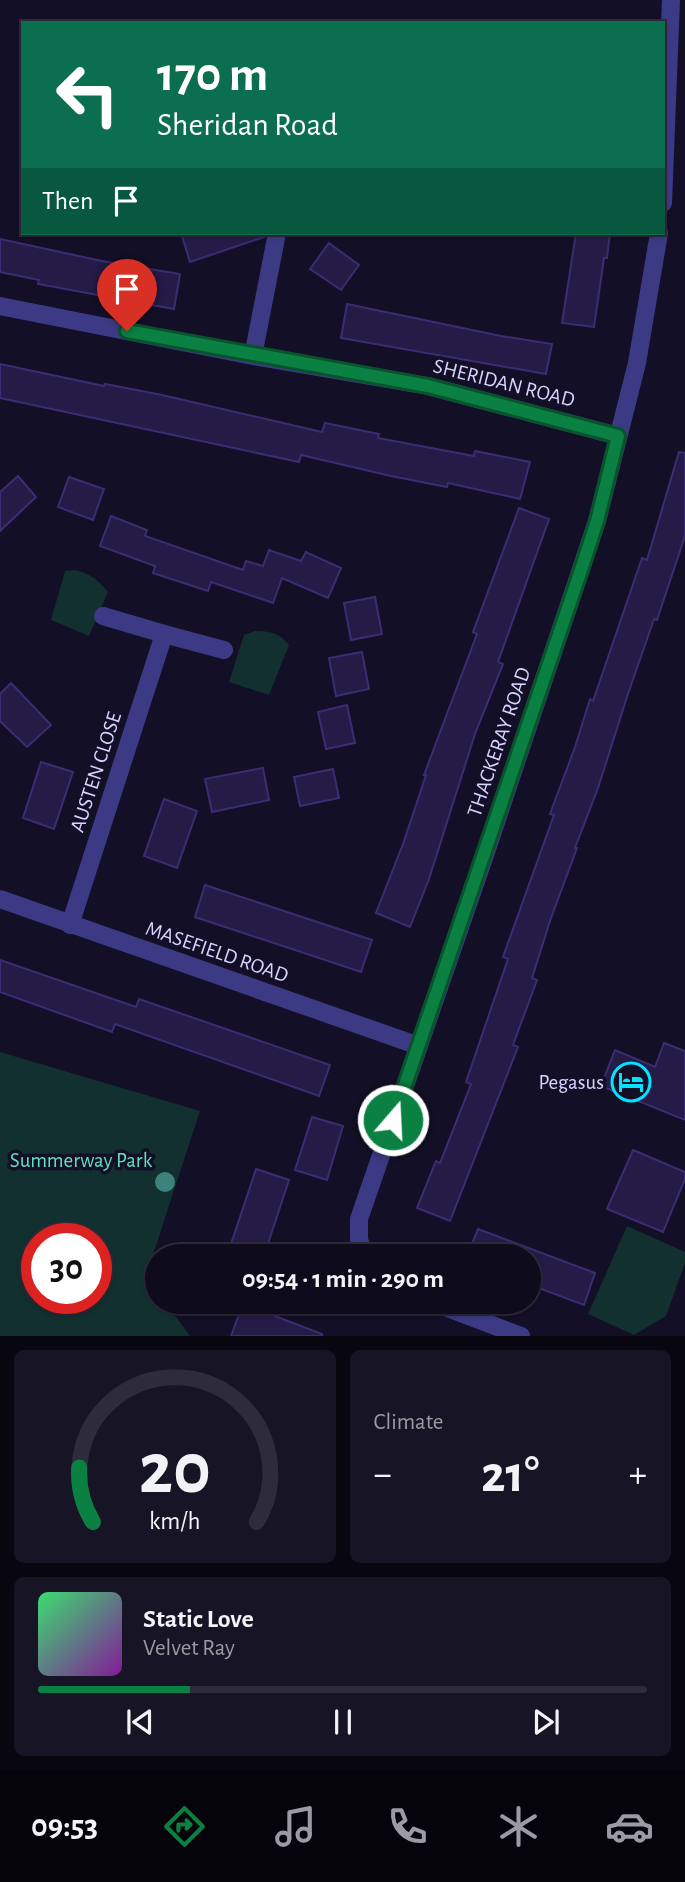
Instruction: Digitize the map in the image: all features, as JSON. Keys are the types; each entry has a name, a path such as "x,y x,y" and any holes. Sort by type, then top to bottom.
{"street":[{"path":"665,152 671,0"},
{"path":"253,356 277,235"},
{"name":"THACKERAY ROAD","path":"360,1244 359,1219 592,534 637,363 659,235"},
{"name":"SHERIDAN ROAD","path":"0,306 253,356 428,386 618,436"},
{"path":"103,616 224,650"},
{"name":"AUSTEN CLOSE","path":"71,925 164,634"},
{"name":"MASEFIELD ROAD","path":"0,899 419,1046"},
{"path":"463,1314 521,1336"}],"green space":[{"path":"75,570 93,578 108,592 89,636 51,620 65,571"},
{"path":"255,631 274,634 289,645 269,695 229,682 244,635"},
{"name":"Summerway Park","path":"0,1052 200,1111 156,1244 145,1244 145,1314 174,1314 190,1336 0,1336"},
{"path":"627,1226 685,1252 685,1263 666,1316 634,1335 588,1314"}],"building":[{"path":"182,235 264,235 264,237 190,262"},
{"path":"576,235 610,235 594,327 562,323"},
{"path":"0,239 102,261 180,274 174,309 38,284 39,280 0,272"},
{"path":"329,243 359,265 341,290 310,269"},
{"path":"347,304 552,344 546,374 341,338"},
{"path":"0,364 162,395 322,432 325,423 379,434 378,438 474,456 475,451 530,462 520,499 448,483 447,487 391,476 301,455 299,462 0,398"},
{"path":"679,452 685,453 685,536 551,918 532,978 537,980 513,1045 518,1047 450,1221 417,1208 436,1161 440,1163 471,1084 466,1082 508,959 503,957 554,815 550,814 590,699 593,701 642,558 647,560"},
{"path":"18,476 36,497 0,531 0,492"},
{"path":"69,477 104,489 93,520 58,507"},
{"path":"519,508 549,519 498,662 503,664 475,734 429,879 410,927 376,913 403,844 424,775 477,634 473,632"},
{"path":"111,516 147,530 145,536 243,570 246,561 263,566 269,550 301,561 306,552 341,568 328,598 282,578 273,603 211,582 208,591 153,573 155,566 100,546"},
{"path":"375,597 382,634 351,640 344,603"},
{"path":"362,652 369,689 336,696 329,658"},
{"path":"11,683 51,725 27,747 0,721 0,694"},
{"path":"347,705 355,743 326,749 318,712"},
{"path":"41,762 73,772 54,829 23,818"},
{"path":"263,768 269,800 212,812 205,779"},
{"path":"333,769 339,798 300,806 294,777"},
{"path":"164,799 197,811 177,868 144,856"},
{"path":"205,885 372,940 361,972 195,917"},
{"path":"0,960 136,1007 139,999 330,1065 319,1096 115,1024 112,1032 0,992"},
{"name":"Pegasus","path":"664,1043 685,1051 685,1120 601,1086 615,1050 655,1067"},
{"path":"312,1117 343,1126 327,1180 295,1170"},
{"path":"633,1150 685,1172 685,1179 663,1232 607,1209"},
{"path":"256,1169 289,1180 268,1244 231,1244"},
{"path":"478,1229 518,1244 472,1244"},
{"path":"541,1253 595,1273 584,1305 541,1289"},
{"path":"239,1314 269,1314 322,1334 322,1336 231,1336"}],"place":[{"name":"Pegasus","path":"631,1082"}],"route":[{"path":"127,331 428,386 618,436 597,521 581,570 393,1120"}]}
